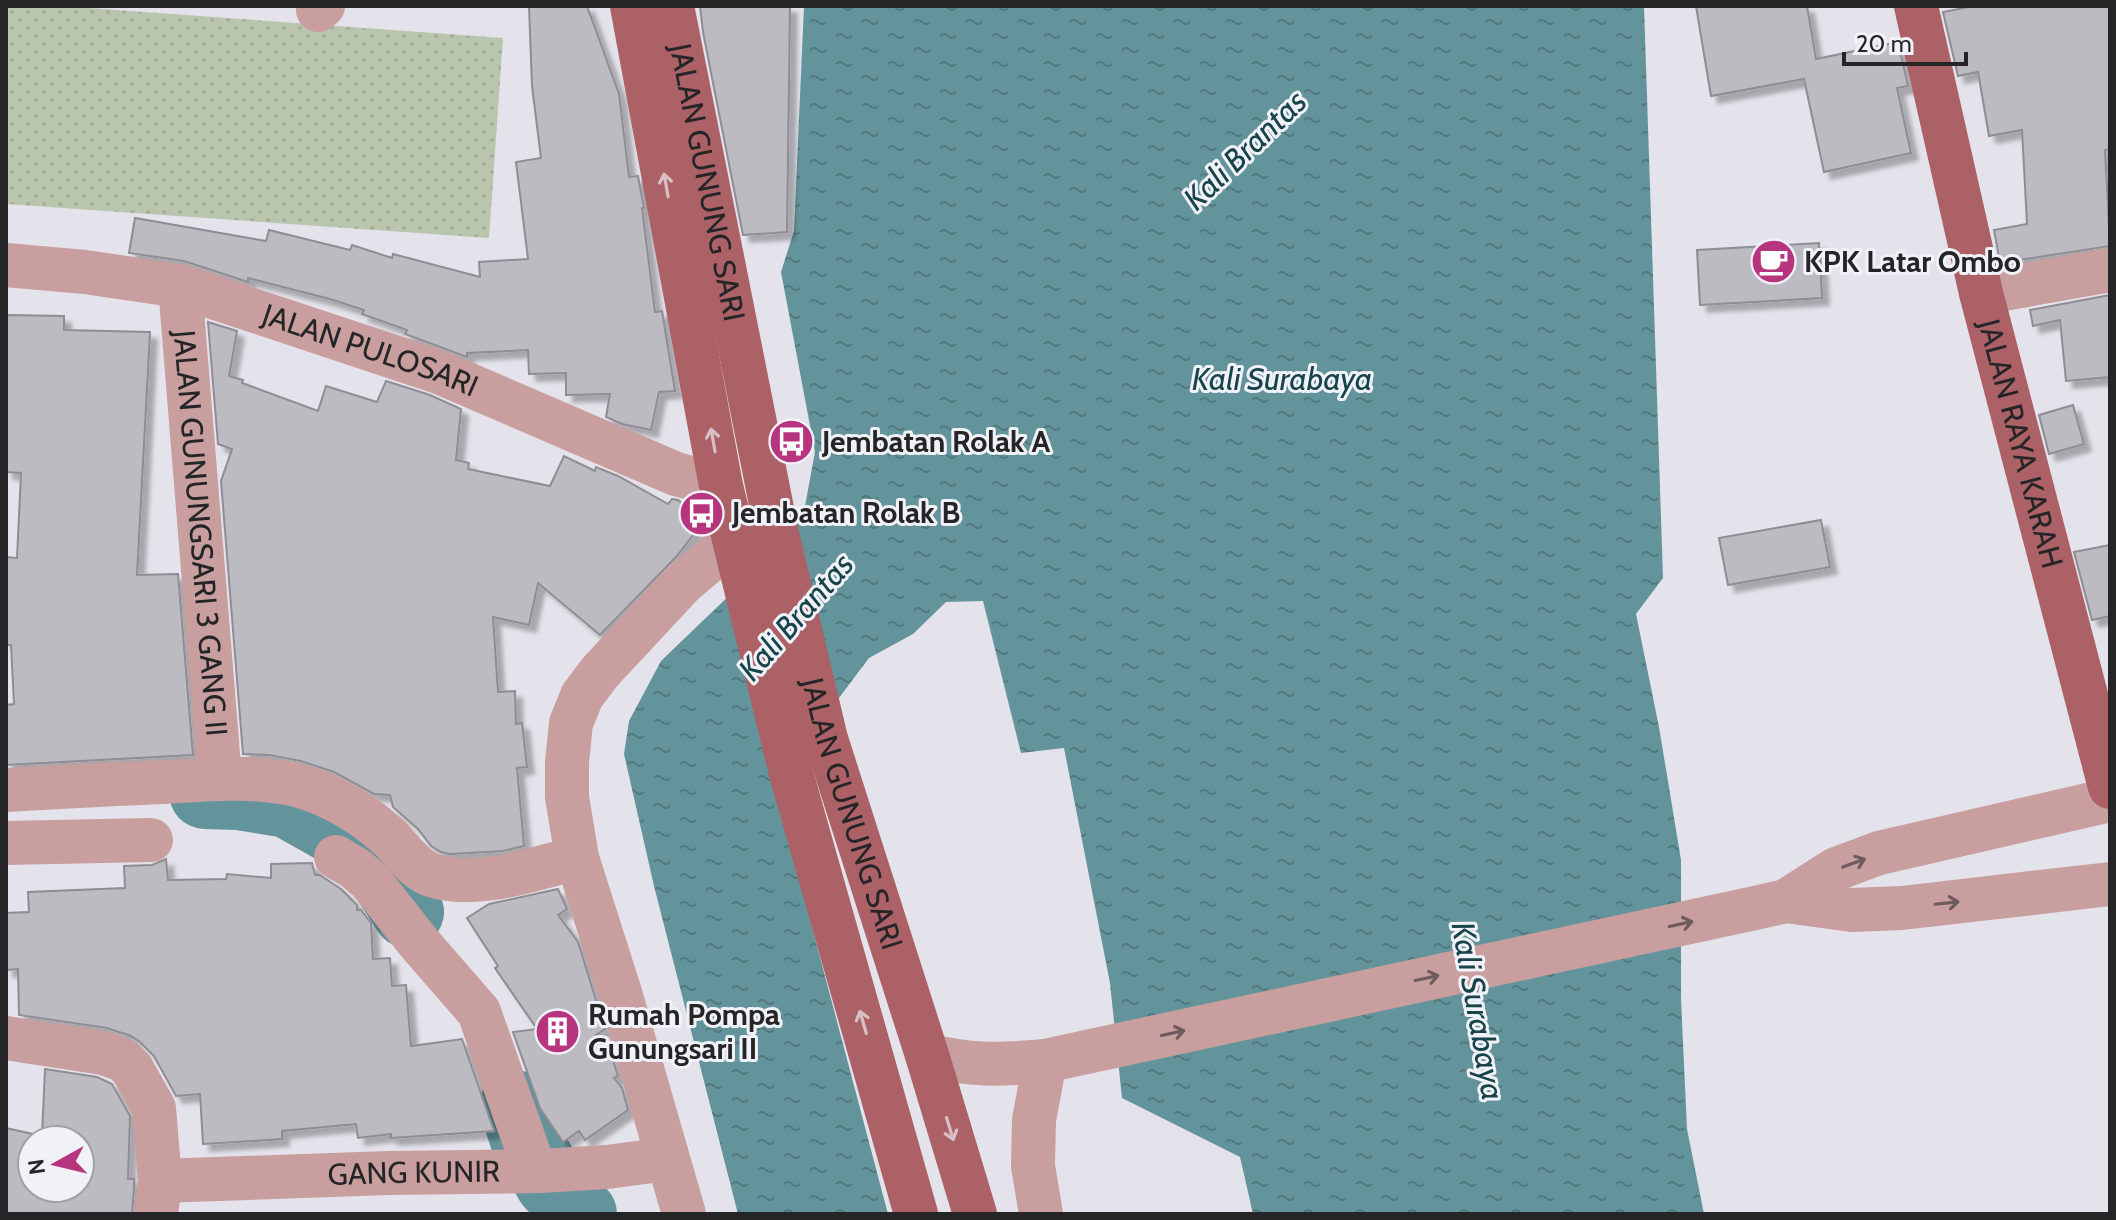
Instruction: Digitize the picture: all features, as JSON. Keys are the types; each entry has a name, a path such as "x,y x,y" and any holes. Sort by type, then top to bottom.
{"main road":[{"name":"JALAN GUNUNG SARI","path":"672,6 777,534 826,739 975,1214"},
{"name":"JALAN RAYA KARAH","path":"1916,6 1981,293 2110,787"},
{"name":"JALAN GUNUNG SARI","path":"630,16 721,486 791,773 916,1214"}],"street":[{"name":"JALAN PULOSARI","path":"6,265 85,272 180,286 439,372 676,474 721,486"},
{"path":"1981,293 2110,270"},
{"name":"JALAN GUNUNGSARI 3 GANG II","path":"180,286 220,779"},
{"path":"684,1213 577,858 567,797 567,762 571,723 582,696 600,672 683,583 738,555"},
{"path":"6,843 139,818 220,779 281,782 314,790 351,809 370,881 479,1012 545,1171"},
{"path":"6,790 139,818"},
{"path":"927,1055 958,1063 996,1065 1045,1061 1771,904 1836,869 1879,853 2110,800"},
{"path":"364,853 447,878 491,878 577,858"},
{"path":"1771,904 1852,910 1902,908 2110,884"},
{"path":"6,1038 103,1053 123,1060 132,1069 154,1108 158,1198"},
{"path":"1041,1214 1033,1166 1034,1120 1045,1061"},
{"name":"GANG KUNIR","path":"158,1198 373,1174 545,1171 667,1159"}],"green space":[{"path":"6,6 61,6 503,38 489,238 6,204"}],"water":[{"name":"Kali Surabaya","path":"804,6 1644,6 1663,578 1636,614 1681,860 1681,999 1687,1129 1704,1214 1253,1214 1240,1157 1122,1098 1110,983 1064,748 1021,753 983,601 946,602 913,634 869,658 784,771 776,791 888,1214 738,1214 654,886 624,754 629,721 661,661 737,588 805,506 815,452 781,272 794,231"}],"building":[{"path":"529,6 587,6 619,94 629,177 638,176 655,312 662,311 675,391 659,392 651,430 606,417 610,394 566,395 566,373 529,374 528,350 467,353 467,357 405,334 407,330 362,314 364,310 330,299 248,278 248,282 184,261 129,253 135,218 266,241 269,230 350,250 352,245 392,258 393,254 480,277 479,262 528,259 516,162 541,158 532,86"},
{"path":"700,6 790,6 787,232 743,235"},
{"path":"1696,6 1807,6 1816,59 1898,42 1908,86 1897,88 1911,153 1824,172 1804,79 1711,96"},
{"path":"1974,6 2110,6 2110,149 2105,150 2110,246 2000,263 1994,230 2027,224 2022,130 1989,136 1978,72 1958,76 1943,12"},
{"path":"1819,243 1822,298 1700,305 1697,250"},
{"path":"2110,295 2110,377 2066,381 2060,320 2033,326 2030,310"},
{"path":"6,315 64,316 64,330 150,332 137,575 178,574 193,755 6,765 6,705 14,704 11,645 6,645 6,557 17,558 21,473 6,472"},
{"path":"208,322 237,331 229,376 243,380 242,383 318,411 326,386 377,402 386,381 461,409 456,460 469,463 468,469 550,486 564,456 595,471 596,467 618,476 668,504 672,499 678,500 704,521 676,557 600,635 538,583 529,625 493,617 498,692 515,691 516,724 522,723 527,767 517,768 524,846 503,851 441,852 431,846 418,829 393,807 390,795 374,794 334,772 301,761 243,754 221,481 232,449 218,444"},
{"path":"2073,405 2084,444 2049,454 2039,415"},
{"path":"1821,520 1830,567 1728,585 1719,538"},
{"path":"2110,545 2110,616 2092,620 2074,552"},
{"path":"166,859 168,880 226,879 227,874 271,878 271,864 312,863 315,875 341,889 371,923 373,959 390,958 392,986 406,985 411,1046 462,1039 494,1131 358,1138 356,1124 282,1131 282,1139 203,1144 200,1094 176,1096 154,1056 140,1042 107,1028 19,1015 18,969 6,970 6,913 29,912 28,892 125,888 124,866 152,865"},
{"name":"Rumah Pompa Gunungsari II","path":"558,889 567,909 558,915 578,942 605,1029 596,1035 613,1060 618,1076 614,1078 622,1088 628,1110 585,1140 579,1131 563,1142 540,1108 513,1032 537,1029 495,968 498,966 467,918 489,904"},
{"path":"45,1069 97,1077 112,1084 130,1116 128,1179 134,1179 132,1214 6,1214 6,1128 16,1130 16,1204 96,1204 96,1124 43,1124"}],"waterway":[{"path":"205,793 238,794 288,802 338,830 382,871 408,912"},
{"path":"515,1106 526,1139 551,1183 581,1214"}],"place":[{"name":"KPK Latar Ombo","path":"1773,262"},
{"name":"Jembatan Rolak A","path":"791,442"},
{"name":"Jembatan Rolak B","path":"701,513"},
{"name":"Rumah Pompa Gunungsari II","path":"557,1032"}],"water label":[{"name":"Kali Brantas","path":"1245,150"},
{"name":"Kali Brantas","path":"796,617"}]}
